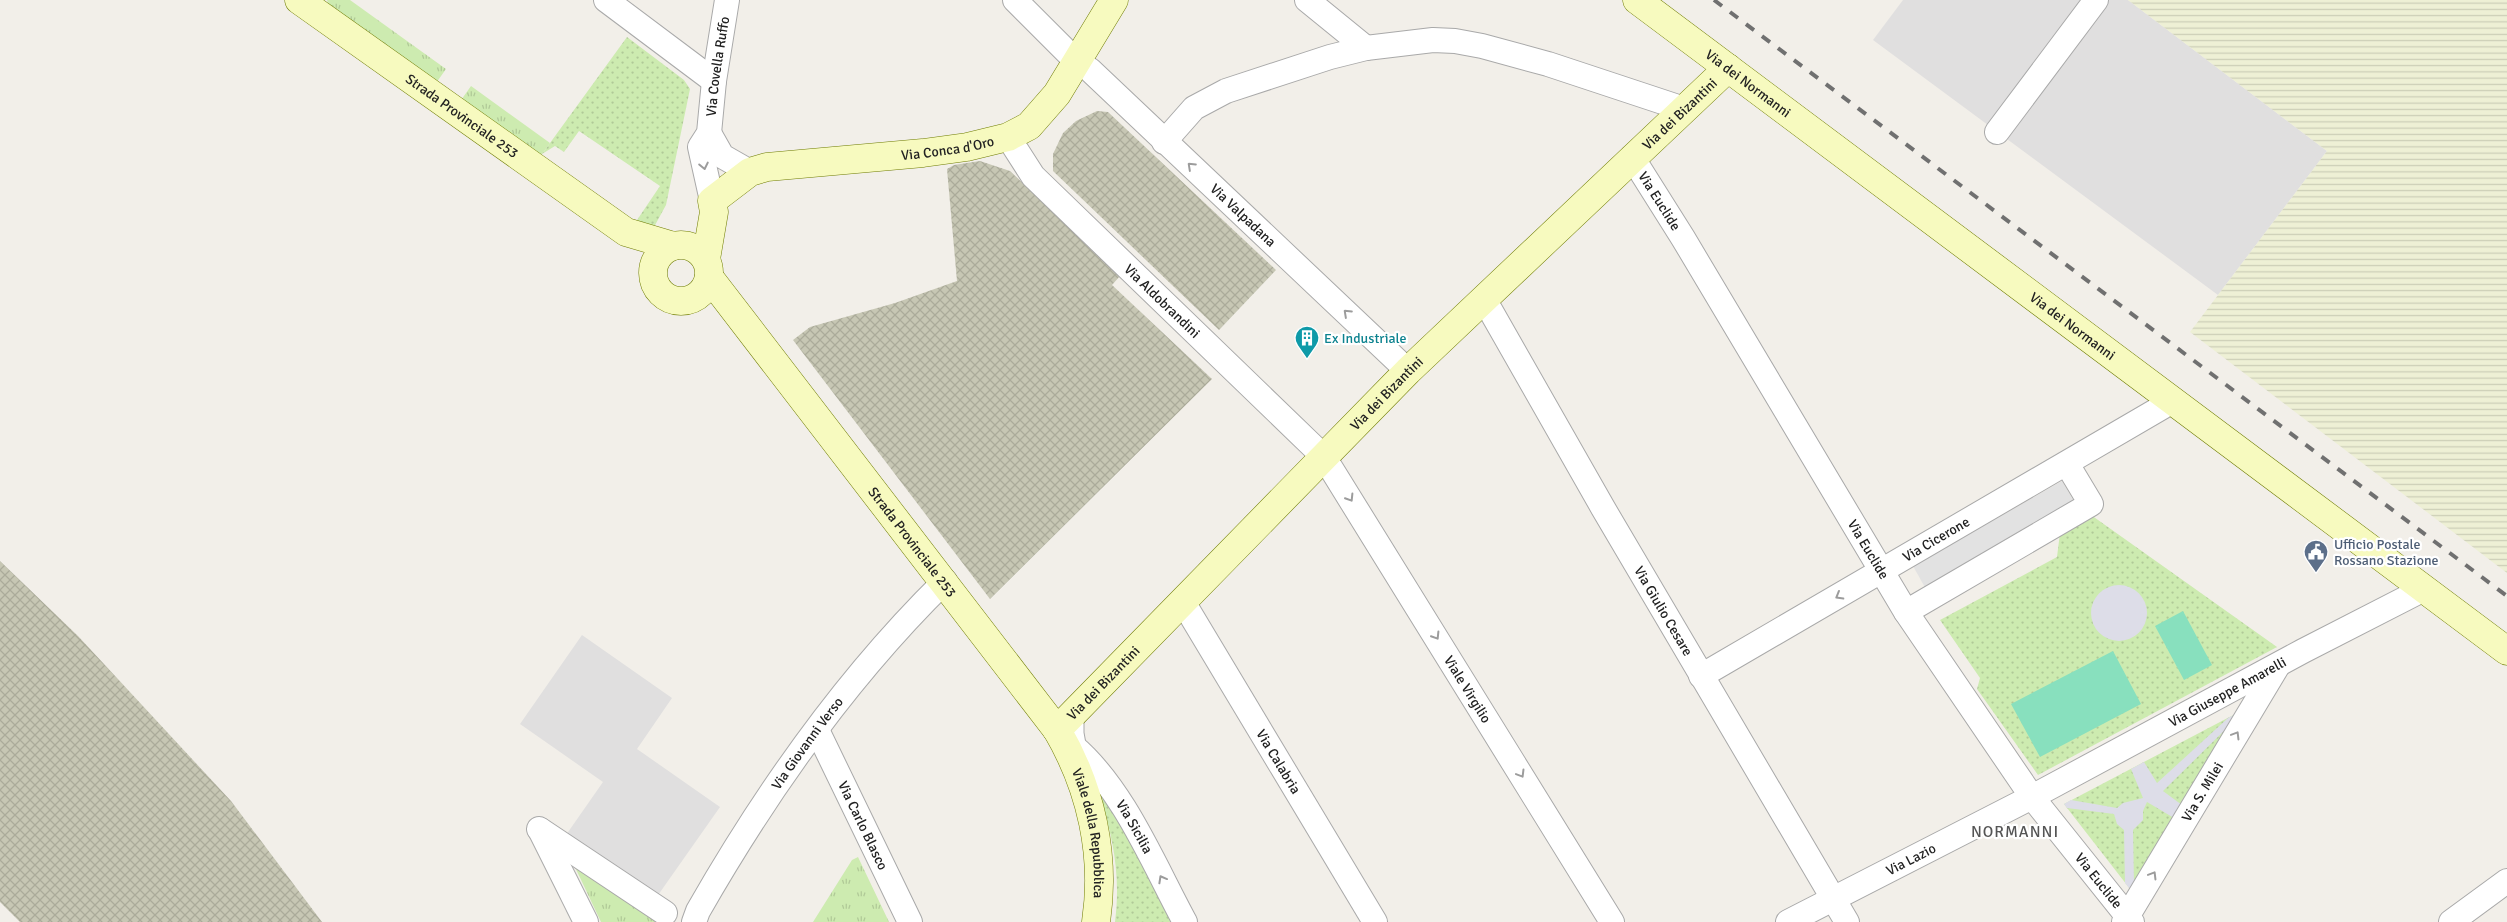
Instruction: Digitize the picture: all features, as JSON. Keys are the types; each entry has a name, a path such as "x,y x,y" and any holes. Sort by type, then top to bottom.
{"street":[{"name":"Strada Provinciale 253","path":"299,0 626,232 692,247 703,278 756,338 1069,743"},
{"path":"606,0 714,81"},
{"name":"Via Covella Ruffo","path":"703,278 713,207 700,147 709,133 714,81 727,0"},
{"name":"Via Valpadana","path":"1015,0 1076,62 1090,70 1408,371"},
{"name":"Via Conca d'Oro","path":"750,172 767,167 958,148 1008,137 1029,126 1058,94 1114,0"},
{"path":"1307,0 1366,48"},
{"name":"Via dei Normanni","path":"1637,0 2507,651"},
{"path":"1997,132 2096,0"},
{"path":"1164,142 1194,108 1214,96 1299,66 1366,48 1433,40 1464,42 1548,64 1684,109"},
{"name":"Via dei Bizantini","path":"1069,743 1078,709 1324,457 1408,371 1728,68"},
{"name":"Via Covella Ruffo","path":"709,133 722,156 750,172"},
{"name":"Via Aldobrandini","path":"1008,137 1033,176 1324,457"},
{"name":"Via Euclide","path":"1632,157 1688,246 1906,612 2032,797 2128,920"},
{"path":"653,275 658,257 678,245 713,207 750,172"},
{"name":"Strada Provinciale 253","path":"626,232 641,260 653,275 660,292 667,297 685,301 703,278"},
{"name":"Via Giulio Cesare","path":"1484,298 1602,508 1847,922"},
{"name":"Via Cicerone","path":"1702,676 2172,402"},
{"name":"Viale Virgilio","path":"1324,457 1612,922"},
{"path":"1906,612 2091,504 2067,464"},
{"name":"Via Giovanni Verso","path":"694,922 698,911 738,840 817,730 907,618 945,582"},
{"name":"Via Giuseppe Amarelli","path":"2032,797 2424,589"},
{"name":"Via Calabria","path":"1183,602 1375,922"},
{"name":"Via S. Milei","path":"2128,920 2277,667"},
{"name":"Via Carlo Blasco","path":"817,730 910,922"},
{"name":"Viale della Repubblica","path":"1069,743 1095,823 1100,858 1096,922"},
{"name":"Via Sicilia","path":"1069,743 1116,794 1185,922"},
{"name":"Via Lazio","path":"1788,922 2032,797"},
{"path":"586,922 539,829 665,913"},
{"path":"2451,922 2507,881"}],"shaded area":[{"path":"1903,0 2128,0 2327,151 2218,295 1873,40"},
{"path":"2128,0 2507,0 2507,573 2190,332 2327,151"},
{"path":"1097,111 1108,112 1276,270 1219,330 1053,171 1053,154 1063,133 1076,121"},
{"path":"980,161 1010,171 1120,276 1112,285 1212,379 990,599 793,340 810,327 895,303 957,281 947,169 954,165"},
{"path":"2062,481 2076,505 1927,591 1913,566"},
{"path":"0,561 78,636 231,801 322,922 20,922 0,902"},
{"path":"2119,585 2130,587 2139,593 2145,602 2147,613 2145,624 2139,633 2130,639 2119,641 2108,639 2099,633 2093,624 2091,613 2093,602 2099,593 2108,587"},
{"path":"582,635 672,698 637,749 720,807 656,898 566,835 603,782 520,724"},
{"path":"2239,712 2233,722 2163,791 2182,805 2174,818 2147,802 2143,811 2143,820 2133,830 2134,883 2130,889 2125,883 2124,830 2117,824 2114,814 2067,808 2064,804 2071,800 2117,808 2123,803 2143,798 2131,769 2144,762 2157,783 2228,718"}],"green space":[{"path":"327,0 350,0 446,69 434,86 329,6"},
{"path":"627,37 684,80 690,89 666,205 654,227 635,223 660,186 579,131 564,152 555,146 542,154"},
{"path":"471,86 550,143 542,154 537,155 459,103"},
{"path":"2091,515 2277,647 2038,775 1977,689 1980,678 1940,620 2057,557 2060,533"},
{"path":"2183,611 2212,665 2184,680 2155,626"},
{"path":"2113,651 2141,704 2040,757 2011,704"},
{"path":"2239,712 2130,889 2064,804"},
{"path":"1102,791 1176,922 1115,922 1117,905 1116,872 1112,841 1099,792"},
{"path":"858,857 889,922 813,922 852,860"},
{"path":"574,865 660,922 601,922"}],"railway":[{"path":"1714,0 2507,596"}],"place":[{"name":"Ex Industriale","path":"1307,359"},
{"name":"Ufficio Postale Rossano Stazione","path":"2316,573"}],"district":[{"name":"NORMANNI","path":"2015,831"}]}
